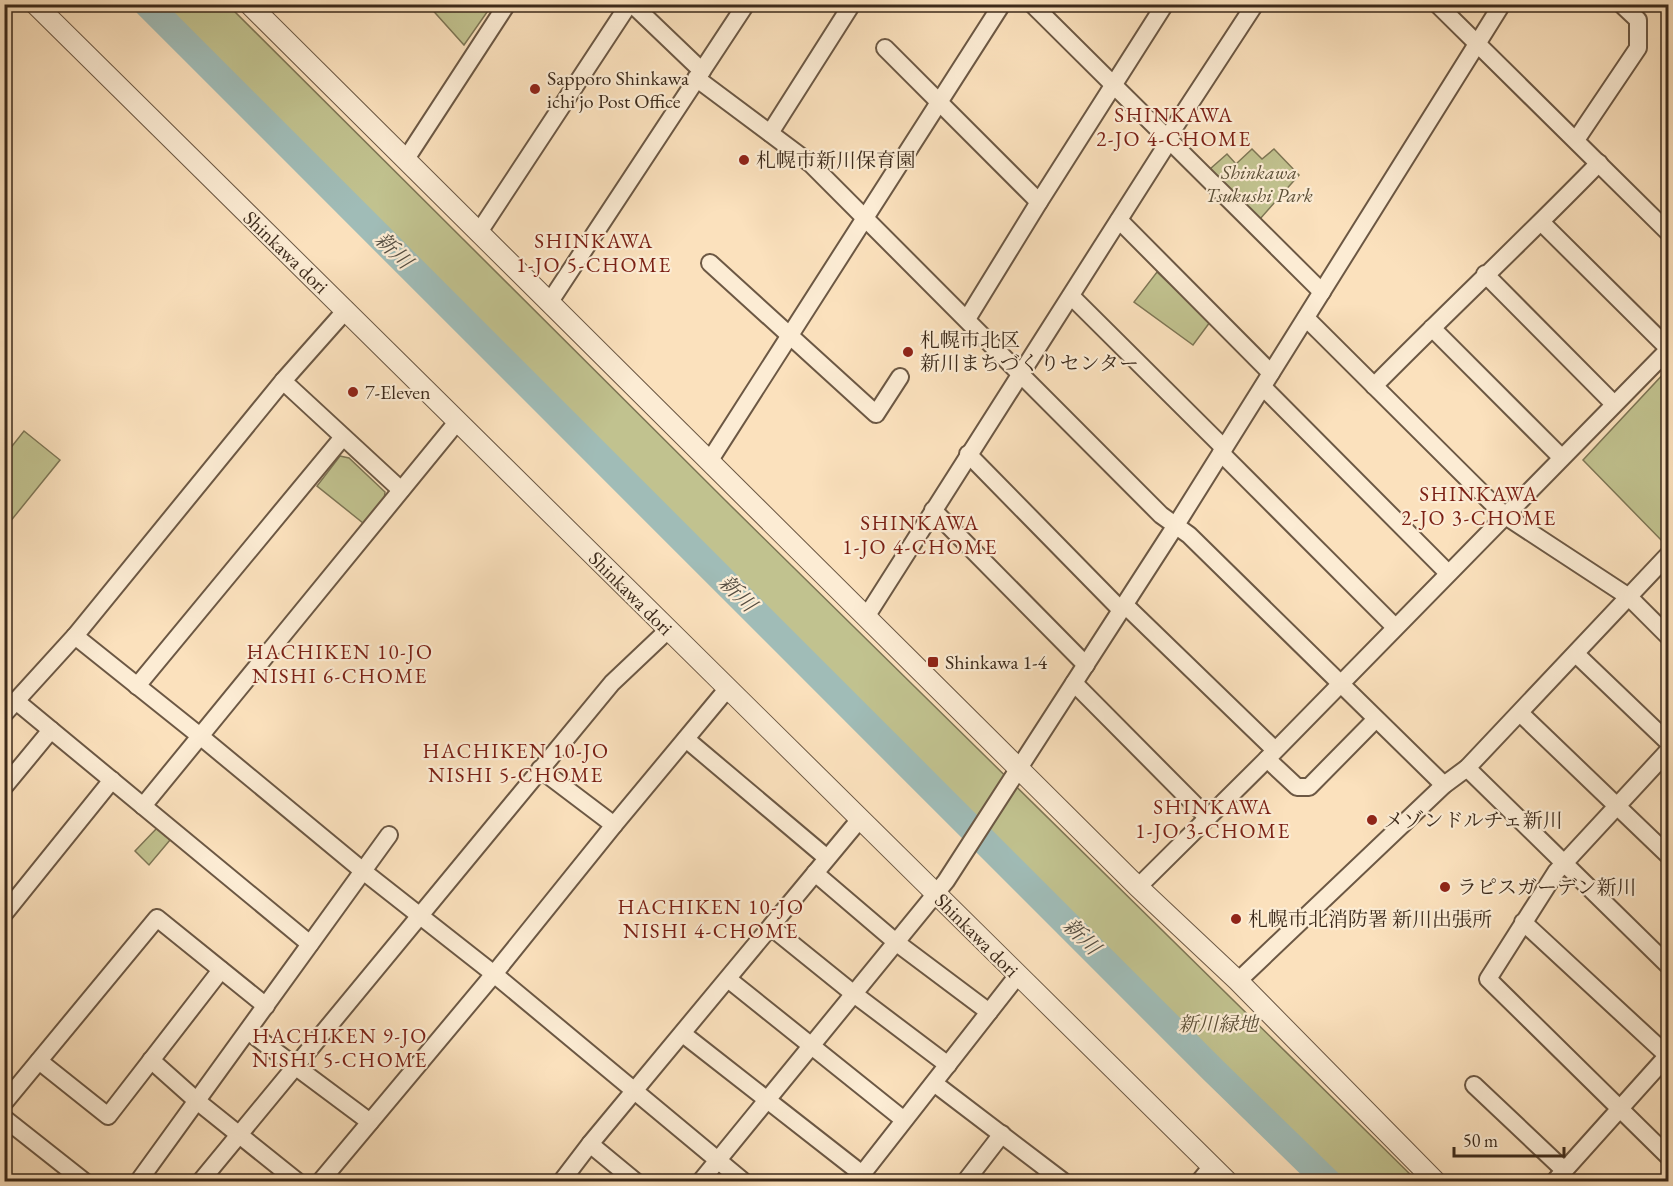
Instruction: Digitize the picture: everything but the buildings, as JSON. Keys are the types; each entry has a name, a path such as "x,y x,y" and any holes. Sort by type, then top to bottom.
{"street":[{"name":"Shinkawa dori","path":"35,4 860,819 941,888 1018,975 1228,1182"},
{"path":"249,4 866,617 1014,777 1138,887 1238,981 1436,1182"},
{"path":"406,159 507,4"},
{"path":"478,232 631,4 699,74 811,164 1161,515 1189,535 1444,785"},
{"path":"549,303 746,4"},
{"path":"770,132 852,4"},
{"path":"710,460 1002,4"},
{"path":"1032,4 1322,292"},
{"path":"968,320 1039,202 1164,4"},
{"path":"866,617 1169,141 1172,131 1255,4"},
{"path":"1437,4 1668,232"},
{"path":"700,1182 941,888 1176,525 1502,4"},
{"path":"1576,140 1638,48 1638,20 1621,4"},
{"path":"885,48 1039,202"},
{"path":"1374,386 1599,163"},
{"path":"1119,220 1448,573"},
{"path":"1138,887 1271,755 1668,349 1541,222"},
{"path":"710,263 876,414 900,376"},
{"path":"1485,274 1614,404"},
{"path":"1071,296 1395,627"},
{"path":"4,714 75,636 283,381 346,310"},
{"path":"1306,318 1504,515 1629,597 1668,636"},
{"path":"1432,328 1561,457"},
{"path":"283,381 401,490"},
{"path":"143,806 457,422"},
{"path":"137,686 344,437"},
{"path":"968,454 1271,755 1297,787 1309,787 1376,719"},
{"path":"933,510 1086,665"},
{"path":"1238,981 1444,785 1467,768 1668,555"},
{"path":"200,1182 237,1133 296,1067 612,683 668,630"},
{"path":"75,636 200,736 363,872 494,974 744,1182"},
{"path":"1576,654 1668,742"},
{"path":"1074,683 1207,817"},
{"path":"320,1182 728,688"},
{"path":"16,701 310,944"},
{"path":"1520,713 1668,855"},
{"path":"4,787 51,730"},
{"path":"686,740 827,858"},
{"path":"1668,751 1564,863 1523,922 1488,979 1668,1156"},
{"path":"1467,768 1668,965"},
{"path":"540,769 614,825"},
{"path":"4,914 112,780"},
{"path":"561,1182 860,819"},
{"path":"138,1182 389,835"},
{"path":"815,873 897,943 989,1012"},
{"path":"4,1103 157,918 266,1006"},
{"path":"1474,1085 1563,1176 1619,1108 1668,1056 1523,922"},
{"path":"771,927 854,994 948,1065"},
{"path":"39,1061 108,1116 221,970"},
{"path":"683,1034 859,1178 1018,975"},
{"path":"728,979 904,1120"},
{"path":"248,1031 370,1122"},
{"path":"152,1060 197,1101 298,1182"},
{"path":"934,1083 1065,1182"},
{"path":"4,1118 85,1182"},
{"path":"964,1182 1002,1134"},
{"path":"590,1144 636,1182"},
{"path":"1199,1182 1212,1166"}],"green space":[{"name":"新川緑地","path":"153,5 228,5 730,505 1417,1181 1340,1181 1090,935 723,567"},
{"path":"428,5 492,5 464,45"},
{"name":"Shinkawa Tsukushi Park","path":"1252,149 1262,159 1274,149 1299,175 1260,219 1210,169 1227,154 1236,164"},
{"path":"1157,272 1210,322 1193,345 1134,302"},
{"path":"1668,369 1668,539 1664,543 1583,460"},
{"path":"24,431 60,460 5,528 5,455"},
{"path":"340,456 349,458 385,492 384,500 363,523 317,486"},
{"path":"157,828 170,840 149,865 135,851"}],"waterway":[{"name":"新川","path":"147,4 1214,1071 1328,1182"}],"place":[{"name":"Sapporo Shinkawa ichi jo Post Office","path":"535,89"},
{"name":"札幌市新川保育園","path":"744,160"},
{"name":"札幌市北区 新川まちづくりセンター","path":"908,352"},
{"name":"7-Eleven","path":"353,392"},
{"name":"Shinkawa 1-4","path":"933,662"},
{"name":"メゾンドルチェ新川","path":"1372,820"},
{"name":"ラピスガーデン新川","path":"1445,887"},
{"name":"札幌市北消防署 新川出張所","path":"1236,919"}],"district":[{"name":"SHINKAWA 2-JO 4-CHOME","path":"1174,126"},
{"name":"SHINKAWA 1-JO 5-CHOME","path":"594,252"},
{"name":"SHINKAWA 2-JO 3-CHOME","path":"1479,505"},
{"name":"SHINKAWA 1-JO 4-CHOME","path":"920,534"},
{"name":"HACHIKEN 10-JO NISHI 6-CHOME","path":"340,663"},
{"name":"HACHIKEN 10-JO NISHI 5-CHOME","path":"516,762"},
{"name":"SHINKAWA 1-JO 3-CHOME","path":"1213,818"},
{"name":"HACHIKEN 10-JO NISHI 4-CHOME","path":"711,918"},
{"name":"HACHIKEN 9-JO NISHI 5-CHOME","path":"340,1047"}]}
